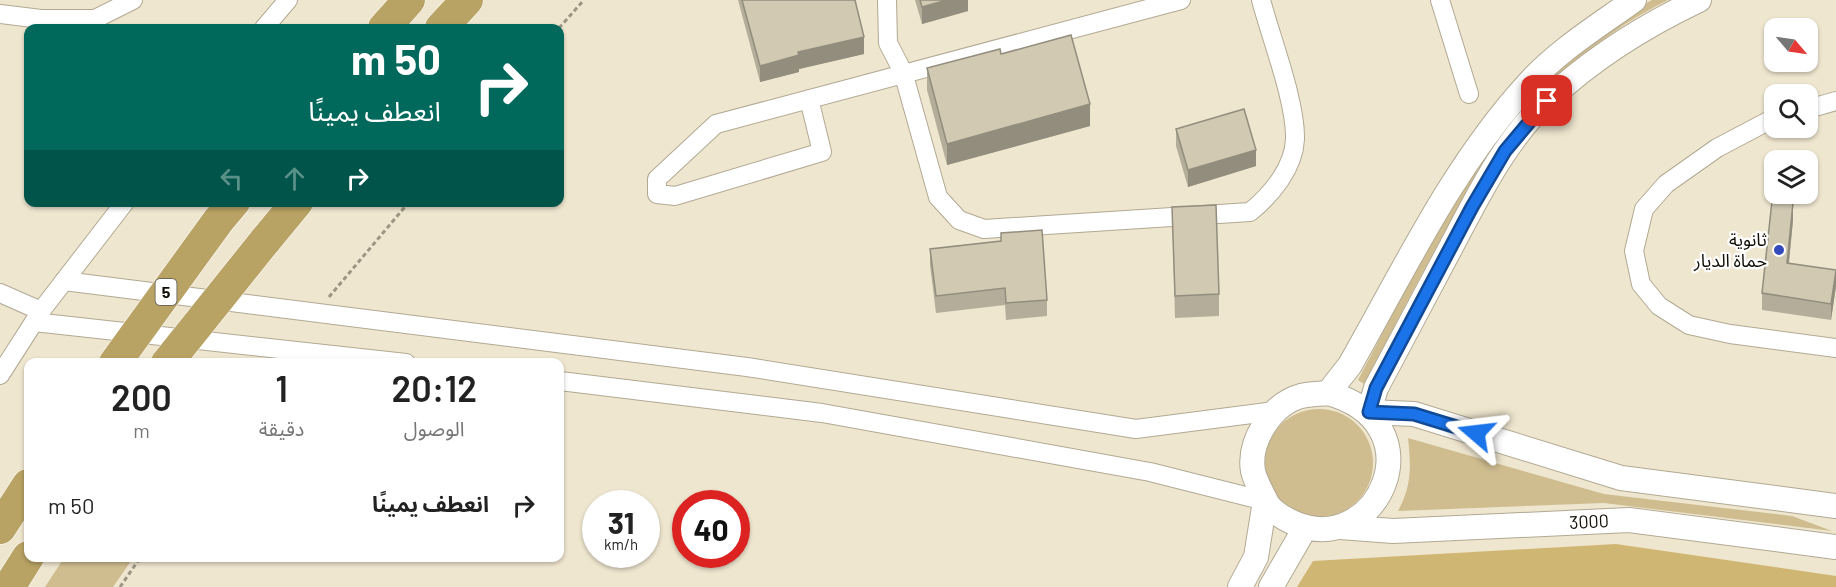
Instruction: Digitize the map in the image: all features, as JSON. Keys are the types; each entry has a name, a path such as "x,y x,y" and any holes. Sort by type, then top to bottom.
{"highway":[{"path":"388,24 409,0"},
{"path":"445,24 467,0"},
{"path":"171,358 293,207"},
{"name":"5","path":"119,358 226,212"},
{"path":"0,528 24,491"},
{"path":"9,587 25,562"}],"street":[{"path":"0,14 41,19 95,19 133,0"},
{"path":"267,24 288,0"},
{"path":"887,0 888,43 903,72 938,197 959,220 984,229 1250,212 1269,196 1286,170 1295,141 1293,114 1261,0"},
{"path":"809,99 822,152 675,196 657,194 657,179 716,124 903,72 1180,0"},
{"path":"1440,0 1469,94"},
{"path":"1328,393 1350,365 1485,134 1529,82 1581,38 1634,0"},
{"path":"1369,412 1381,378 1472,207 1505,151 1547,101 1597,58 1651,23 1699,0"},
{"path":"1818,106 1836,101"},
{"path":"1764,123 1717,148 1666,184 1644,209 1634,250 1641,284 1659,306 1689,325 1731,334 1836,348"},
{"path":"0,375 38,316 121,207"},
{"path":"64,281 747,367 1136,429 1275,411 1300,396 1328,393 1350,399 1369,412 1384,435 1389,463 1383,491 1365,513 1340,527 1305,528 1283,518 1265,501 1253,471 1257,438 1275,411"},
{"path":"0,293 38,316 367,358"},
{"path":"564,381 822,413 1150,472 1265,501"},
{"path":"1369,412 1414,414 1621,478 1836,506"},
{"path":"1240,587 1256,556 1265,501"},
{"name":"3000","path":"1340,527 1393,531 1629,520 1836,547"},
{"path":"1271,587 1305,528"}],"path":[{"path":"563,24 584,0"},
{"path":"315,314 405,207"},
{"path":"120,587 137,562"}],"shaded area":[{"path":"1652,0 1668,0 1612,33 1564,72 1523,117 1486,166 1453,218 1364,384 1358,380 1433,237 1460,191 1490,147 1523,106 1560,67 1603,33"},
{"path":"1319,409 1340,413 1357,425 1369,442 1373,463 1369,484 1357,501 1340,513 1319,517 1298,513 1281,501 1269,484 1265,463 1269,442 1281,425 1298,413"},
{"path":"1408,438 1604,494 1792,516 1832,531 1604,503 1398,511 1408,484 1410,457"},
{"path":"1616,544 1836,576 1836,587 1297,587 1313,561"},
{"path":"61,562 130,562 113,587 45,587"}],"building":[{"path":"742,0 855,0 864,37 798,52 799,55 760,66"},
{"path":"920,0 947,0 922,7"},
{"path":"1071,35 1090,104 947,144 927,68 1000,49 1001,54"},
{"path":"1244,109 1256,150 1188,170 1176,129"},
{"name":"ثانوية حماة الديار","path":"1772,204 1793,204 1787,263 1836,270 1831,304 1762,293"},
{"path":"1216,205 1219,294 1175,296 1172,207"},
{"path":"1042,230 1047,300 1006,303 1005,288 936,296 930,249 1001,241 1001,233"}],"place":[{"name":"ثانوية حماة الديار","path":"1779,250"}],"route":[{"path":"1476,433 1414,414 1369,412 1376,388 1472,207 1505,151 1547,101"}]}
